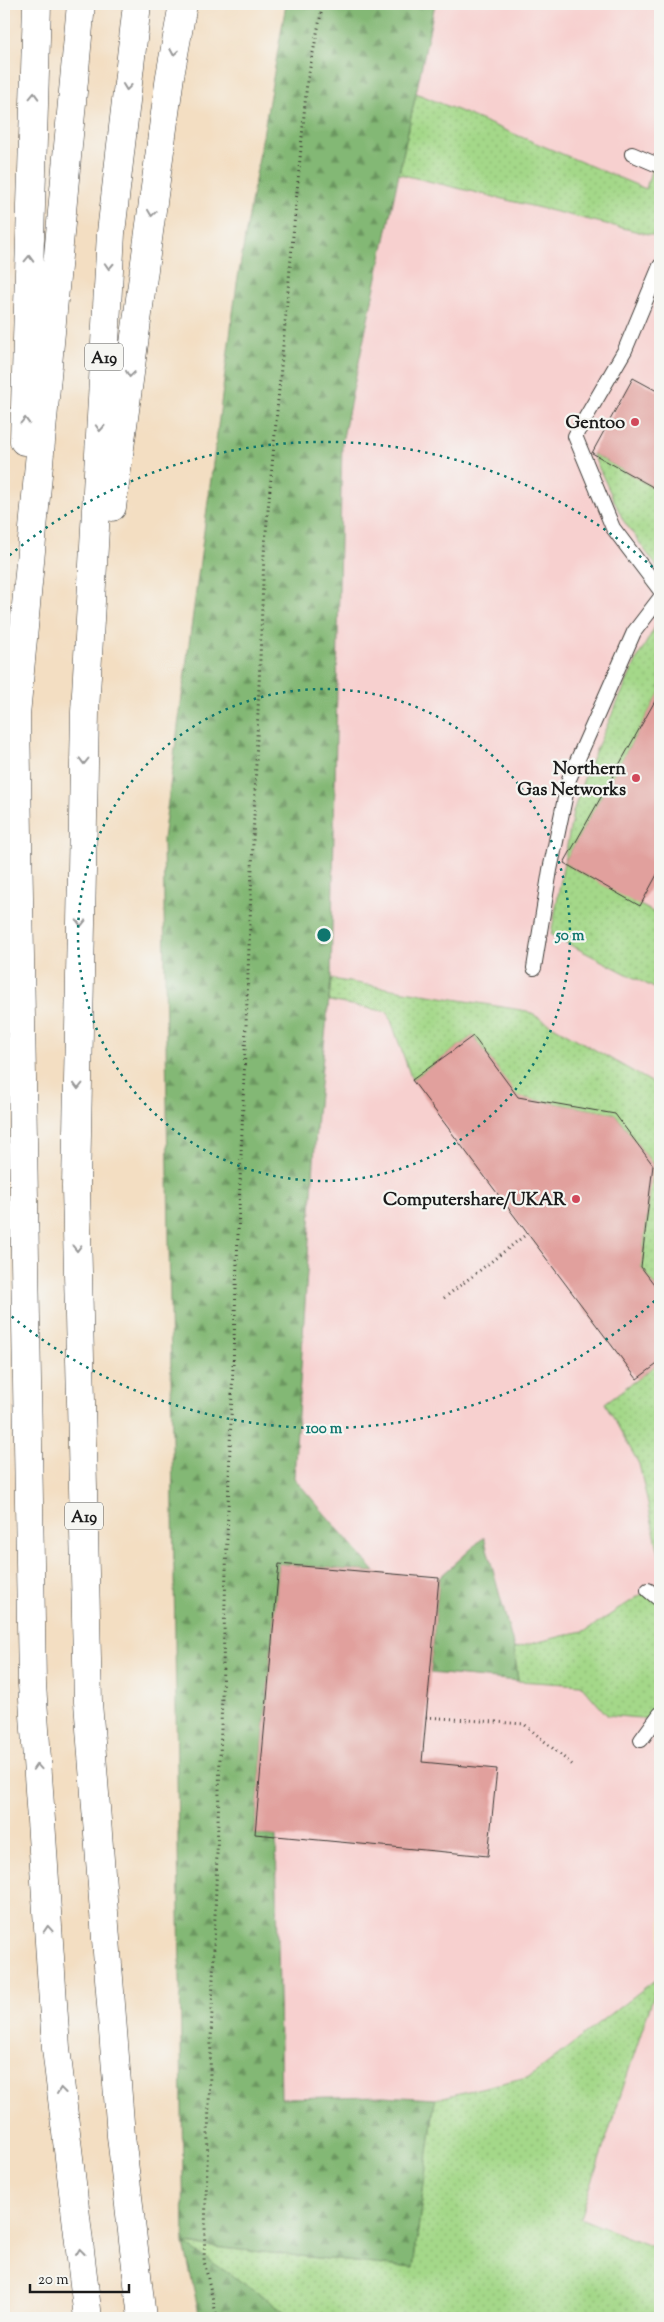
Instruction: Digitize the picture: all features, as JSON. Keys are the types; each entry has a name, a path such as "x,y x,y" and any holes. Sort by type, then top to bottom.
{"highway":[{"path":"37,4 16,715 32,1684 56,2048 88,2318"},
{"path":"16,715 81,4"},
{"name":"A19","path":"136,4 111,233 85,712 76,1187 88,1702 121,2136 142,2318"},
{"path":"85,712 170,76 183,4"}],"lane":[{"path":"632,154 660,166"},
{"path":"660,266 625,350 574,436 613,528 660,590"},
{"path":"534,968 550,870 569,779 634,632 660,598"},
{"path":"648,1590 660,1600"},
{"path":"641,1740 660,1714"}],"path":[{"path":"217,2318 204,2261 230,1445 264,554 307,82 322,4"},
{"path":"444,1298 528,1234"},
{"path":"426,1717 524,1724 575,1767"}],"shaded area":[{"path":"435,4 660,4 660,2318 309,2318 281,2098 255,1834 279,1564 294,1478 317,1114 331,979 342,442"}],"green space":[{"path":"286,4 435,4 342,442 331,979 317,1114 294,1478 375,1572 279,1564 255,1834 276,1836 281,2098 384,2096 435,2099 413,2268 185,2244 295,2318 200,2318 184,2244 163,839 237,283"},
{"path":"416,93 646,189 660,138 660,237 399,174"},
{"path":"592,453 660,491 660,571 623,520"},
{"path":"660,618 660,692 564,863 660,916 660,991 551,935 573,812 586,772 637,659"},
{"path":"331,979 527,1011 660,1087 660,1292 641,1267 653,1165 615,1114 518,1097 473,1036 412,1080 388,1012 329,1001"},
{"path":"660,1362 660,1558 639,1464 605,1403"},
{"path":"484,1537 514,1648 518,1681 430,1673 439,1578"},
{"path":"660,1582 660,1720 607,1715 581,1685 518,1681 514,1648 587,1630"},
{"path":"660,1976 580,2218 660,2250 660,2318 295,2318 184,2244 413,2268 435,2099 531,2076"}],"building":[{"name":"Gentoo","path":"633,378 657,391 660,386 660,491 592,453"},
{"name":"Northern Gas Networks","path":"660,692 660,869 640,906 564,863"},
{"name":"Computershare/UKAR","path":"473,1036 518,1097 615,1114 653,1165 641,1267 660,1292 660,1362 637,1379 412,1080"},
{"path":"279,1564 439,1578 422,1762 497,1769 488,1856 255,1834"}],"place":[{"name":"Gentoo","path":"635,422"},
{"name":"Northern Gas Networks","path":"636,778"},
{"name":"Computershare/UKAR","path":"576,1199"}]}
